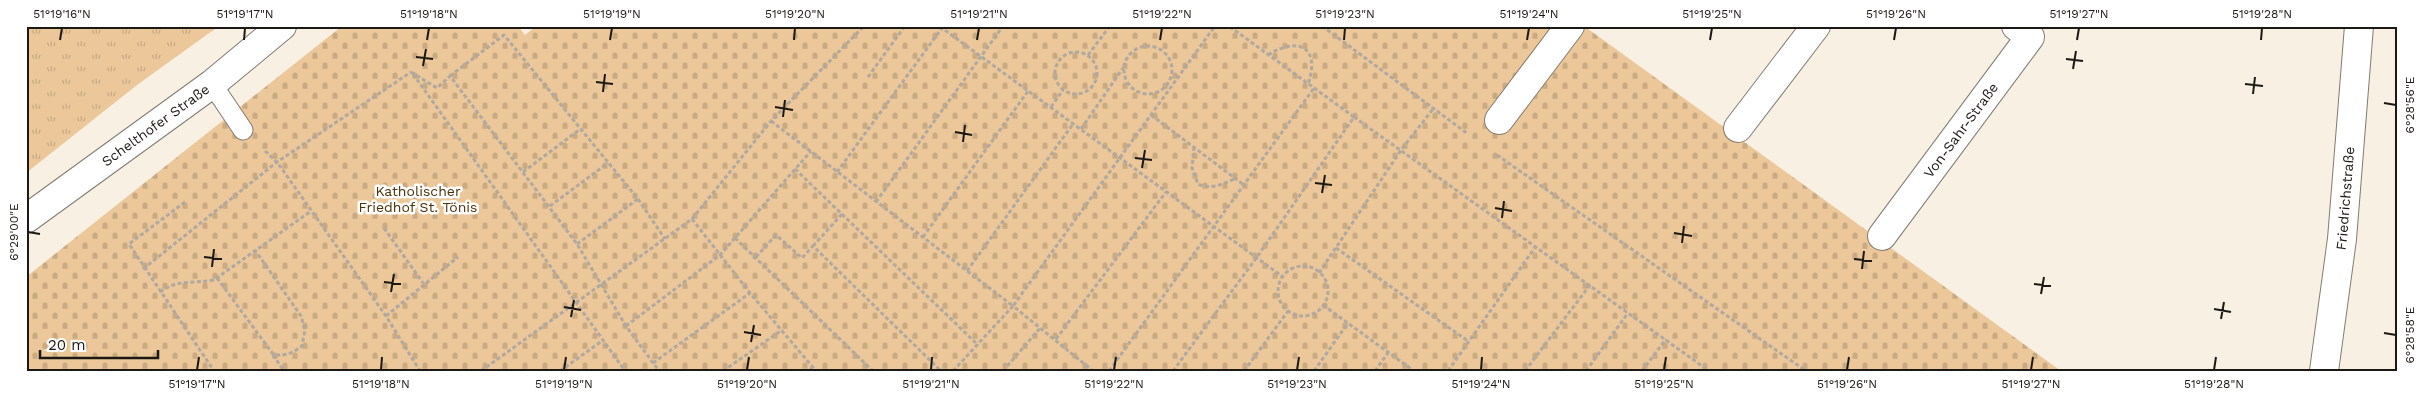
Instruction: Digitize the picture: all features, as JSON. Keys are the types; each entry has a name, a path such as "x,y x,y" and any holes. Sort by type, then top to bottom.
{"street":[{"name":"Schelthofer Straße","path":"26,219 212,84 282,26"},
{"path":"1499,120 1570,26"},
{"path":"1738,128 1816,26"},
{"name":"Von-Sahr-Straße","path":"1882,236 2030,38 2016,26"},
{"name":"Friedrichstraße","path":"2324,371 2342,239 2359,26"}],"lane":[{"path":"212,84 243,130"}],"path":[{"path":"480,371 692,219 771,122 864,26"},
{"path":"868,77 905,26"},
{"path":"876,202 1003,26"},
{"path":"1088,55 1110,26"},
{"path":"953,371 1013,306 1215,26"},
{"path":"1229,26 1709,371"},
{"path":"1322,26 1473,138"},
{"path":"837,172 941,27 1283,277"},
{"path":"411,72 437,88 504,35 638,199 665,239"},
{"path":"1081,129 1133,50 1148,45 1163,50 1169,56 1172,72 1171,80 1160,91 1144,94 1130,86 1124,72 1124,66"},
{"path":"1268,55 1288,46 1298,45 1305,48 1310,54 1312,64 1308,84"},
{"path":"1074,52 1088,55 1096,66 1097,79 1094,85 1089,90 1077,95 1063,90 1055,78 1054,71 1061,58 1074,52"},
{"path":"144,269 276,162 411,72"},
{"path":"411,72 625,371"},
{"path":"450,76 577,244 626,326 659,371"},
{"path":"1109,371 1314,88"},
{"path":"1051,108 1063,90"},
{"path":"923,237 1028,91"},
{"path":"1319,273 1401,150 1433,109"},
{"path":"1151,114 1244,185"},
{"path":"1173,371 1257,257 1354,117"},
{"path":"771,122 1041,326 1093,371"},
{"path":"967,271 1073,124"},
{"path":"243,130 276,162 386,316 420,371"},
{"path":"523,172 580,130"},
{"path":"1194,147 1192,168 1198,184 1204,187 1213,186 1236,178"},
{"path":"1489,150 1806,371"},
{"path":"626,326 720,255 811,152"},
{"path":"550,206 608,164"},
{"path":"795,169 978,344"},
{"path":"1056,340 1166,192"},
{"path":"577,244 638,199"},
{"path":"184,202 129,244 214,371"},
{"path":"160,292 171,284 198,283 217,278 311,212"},
{"path":"756,258 776,235 802,258 842,214"},
{"path":"692,219 750,293 815,369 809,371"},
{"path":"384,228 423,283"},
{"path":"734,238 873,371"},
{"path":"813,246 941,371"},
{"path":"1448,371 1536,246"},
{"path":"1336,248 1468,342"},
{"path":"255,250 300,316 305,330 302,346 293,353 281,356 273,354"},
{"path":"386,316 423,283 458,257"},
{"path":"1300,266 1309,267 1319,273 1326,282 1327,290 1323,305 1318,311 1303,316 1288,311 1279,297 1278,289 1283,277 1292,269 1300,266"},
{"path":"217,278 284,371"},
{"path":"1525,371 1590,285"},
{"path":"653,363 750,293"},
{"path":"1323,305 1414,371"},
{"path":"1244,371 1288,311"},
{"path":"1586,371 1628,313"},
{"path":"1314,371 1348,323"},
{"path":"1003,371 1041,326"},
{"path":"723,371 782,330"},
{"path":"560,371 602,340"},
{"path":"1642,371 1666,340"},
{"path":"1376,371 1388,353"}],"green space":[{"path":"26,26 219,26 137,85 26,173"},
{"name":"Katholischer Friedhof St. Tönis","path":"342,26 518,26 525,35 536,26 1555,26 1485,119 1504,132 1584,26 2061,371 26,371 26,277"}]}
